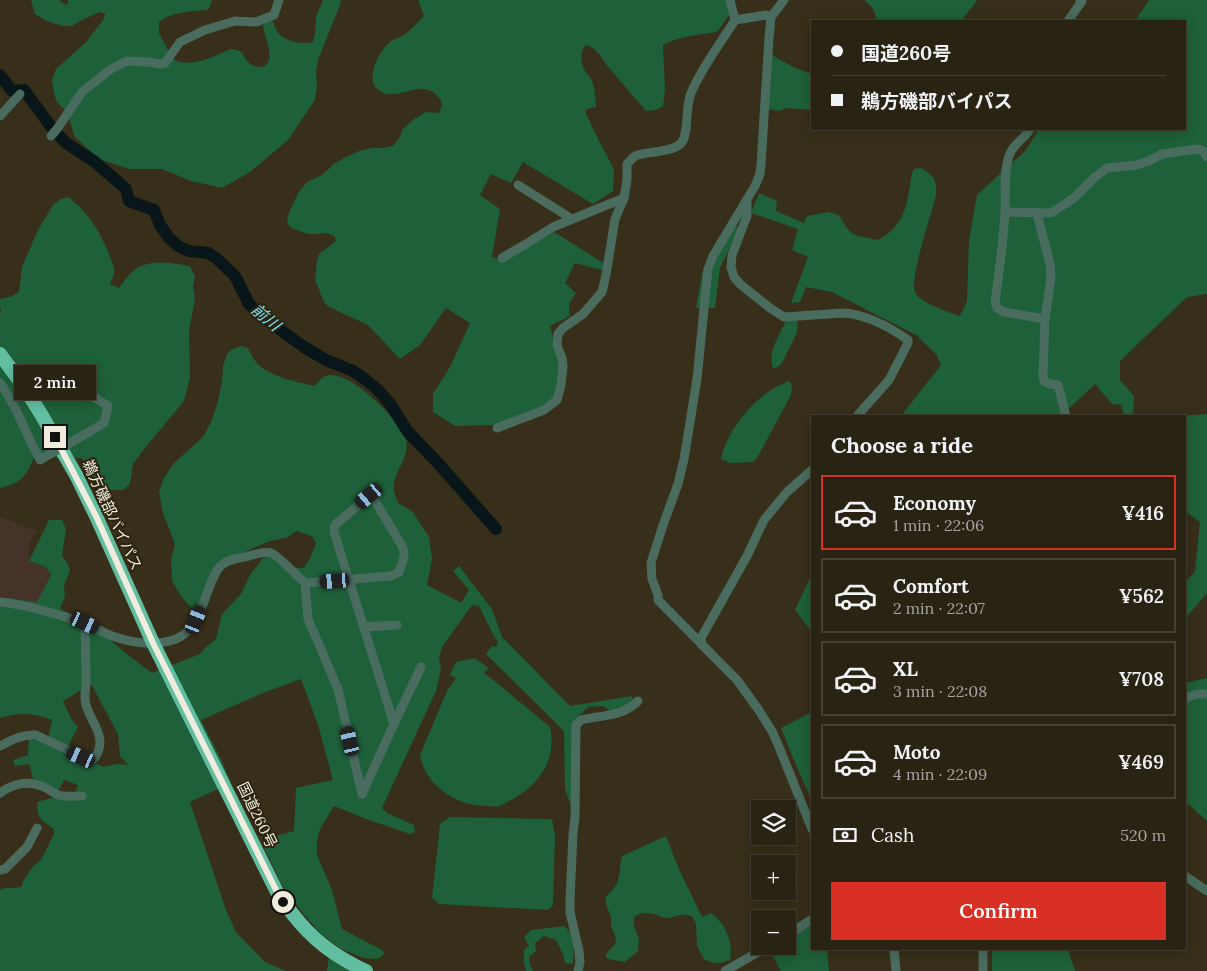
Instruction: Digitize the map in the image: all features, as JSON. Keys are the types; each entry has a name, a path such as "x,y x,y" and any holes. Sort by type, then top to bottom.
{"highway":[{"name":"鵜方磯部バイパス","path":"0,354 41,414 76,475 153,643"},
{"name":"国道260号","path":"153,643 281,899 310,935 331,952 366,971"}],"street":[{"path":"54,133 82,92 112,69 127,61 165,63 180,42 185,39 218,25 235,21 256,22 274,15 279,0"},
{"path":"497,428 544,410 556,400 561,385 562,366 562,358 557,345 558,334 583,314 602,292 615,219 624,198 627,164 634,156 676,147 682,142 685,134 690,95 735,20 730,0"},
{"path":"784,0 771,17 760,174 747,200 713,256 708,269 697,379 684,459 678,484 652,563 652,579 658,600 737,680 758,709 772,731 811,827"},
{"path":"1069,20 1082,1 1080,0"},
{"path":"735,20 771,17"},
{"path":"0,116 20,94"},
{"path":"1030,130 1014,147 1007,162 1005,212 995,302 998,308 1004,312 1045,319"},
{"path":"1005,212 1051,213 1060,209 1074,198 1095,176 1107,168 1149,161 1162,154 1198,149 1203,151 1207,158"},
{"path":"518,184 572,219"},
{"path":"502,258 553,227 624,198"},
{"path":"747,200 747,216 732,255 731,267 734,277 740,284 784,317 851,313 868,318 908,340 889,380 858,415"},
{"path":"1037,214 1050,264 1051,278 1045,319 1043,375 1044,381 1058,385 1066,415"},
{"path":"0,383 9,395 40,460 104,423 108,406 83,390"},
{"path":"702,645 701,638 747,556 764,520 787,492 811,471"},
{"path":"305,583 350,580 391,576 398,572 404,557 404,551 372,496 369,496 342,518 336,524 334,532 350,580 394,724"},
{"path":"0,602 49,611 85,623 112,636 132,641 153,643 174,639 187,633 196,620 216,572 222,564 230,560 262,553 275,554 305,583 308,620 338,688 362,794 421,667"},
{"path":"0,746 19,736 29,734 36,735 91,761 96,756 100,740 85,697 85,623"},
{"path":"364,627 397,625"},
{"path":"1186,698 1197,694 1207,694"},
{"path":"578,971 580,962 570,912 575,817 576,725 581,720 622,713 638,701"},
{"path":"0,794 9,787 27,783 46,787 59,795 82,796"},
{"path":"0,870 5,869 27,847 37,828"},
{"path":"1186,877 1207,890"},
{"path":"796,930 811,920"},
{"path":"894,950 896,971"},
{"path":"983,950 983,971"},
{"path":"725,971 753,955"}],"shaded area":[{"path":"0,517 37,531 29,543 29,561 46,567 51,575 37,602 0,597"}],"green space":[{"path":"31,0 59,0 66,5 68,0 212,0 207,10 176,14 159,22 159,33 173,59 186,63 198,62 233,49 241,52 251,64 262,67 267,64 270,55 263,22 272,20 276,30 288,40 313,42 316,17 323,0 341,0 318,60 315,100 288,140 250,172 222,188 191,181 162,169 129,169 99,159 74,136 68,113 57,102 52,80 56,69 86,42 104,19 105,14 100,12 72,26 63,26 47,21 35,14"},
{"path":"418,0 726,0 730,14 717,32 683,38 663,45 665,89 663,106 655,110 646,111 597,52 586,45 584,48 582,65 591,78 596,105 596,107 587,109 586,114 614,169 613,191 593,204 523,162 511,183 491,174 480,195 500,209 492,257 502,261 554,232 605,264 602,270 575,263 565,283 576,293 569,304 570,316 550,326 560,365 555,399 543,409 496,425 455,426 433,412 433,394 451,365 470,323 446,308 420,345 400,359 368,325 329,307 324,302 315,280 317,261 319,254 336,241 334,236 328,233 310,234 302,232 290,227 287,221 298,193 307,182 322,175 335,163 359,151 393,146 400,137 402,130 414,119 426,112 439,113 441,101 434,93 428,90 421,89 386,94 377,89 373,83 373,70 383,50 391,41 408,32 424,16"},
{"path":"864,0 977,0 962,20 876,20 873,9"},
{"path":"1149,0 1207,0 1207,294 1187,297 1120,361 1120,380 1134,396 1133,415 1124,415 1121,405 1112,404 1095,384 1062,415 902,415 941,365 937,355 916,335 832,292 806,287 800,302 791,303 808,257 792,250 798,229 751,213 759,193 777,201 776,211 804,223 807,216 828,212 839,215 850,232 878,240 897,224 904,210 912,173 914,169 921,168 934,178 936,194 918,262 914,287 916,294 924,301 960,316 967,301 969,240 977,195 1026,150 1038,130 1186,130 1186,20 1136,20"},
{"path":"772,55 795,68 811,74 811,110 787,108 779,111 769,109"},
{"path":"68,197 93,222 102,238 114,268 110,284 119,288 132,272 152,263 190,266 195,276 193,287 195,299 189,331 190,377 184,401 133,464 130,484 123,490 109,490 95,481 82,458 34,456 22,478 13,484 0,488 0,299 10,297 19,292 22,267 38,230 53,205 61,199"},
{"path":"729,222 739,228 720,268 715,308 696,308 703,270"},
{"path":"787,319 798,321 797,333 782,363 778,367 773,368 773,349"},
{"path":"241,346 248,348 256,362 264,369 285,379 314,386 326,376 335,375 346,379 371,396 393,419 407,443 405,455 395,478 394,492 398,503 412,511 429,537 432,559 427,585 461,603 469,590 453,571 459,566 492,609 502,637 570,706 632,696 633,704 625,708 610,710 602,706 588,707 574,721 573,811 565,789 564,732 486,654 492,646 496,647 498,642 479,606 472,605 442,647 439,658 441,669 436,691 382,808 387,813 414,825 415,832 410,834 334,806 320,829 317,841 317,855 332,890 342,929 382,950 385,953 378,959 363,958 339,948 320,933 282,885 264,848 264,839 294,831 296,788 333,780 318,725 301,679 263,693 201,720 231,783 190,802 226,910 236,932 265,962 286,971 0,971 0,890 22,886 23,881 34,865 41,860 54,834 54,829 39,816 37,802 51,798 67,799 74,797 78,785 64,780 58,792 34,782 29,764 15,766 13,760 28,755 29,739 37,740 104,767 117,764 128,765 120,756 118,734 91,684 63,701 72,720 78,727 67,748 48,738 52,720 26,714 0,718 0,597 37,602 51,575 46,567 29,561 49,520 62,520 66,529 62,556 68,564 70,571 64,585 65,596 60,609 88,621 152,673 200,654 216,639 222,614 241,594 250,575 263,558 274,557 284,567 304,568 311,556 316,543 312,536 296,531 288,537 267,542 219,564 201,606 194,609 189,606 172,581 171,559 175,544 163,513 159,492 163,480 173,464 203,437 217,405 222,383 223,366 227,354 232,349"},
{"path":"789,381 792,385 791,395 757,458 753,462 731,463 721,459 730,435 746,412 767,393"},
{"path":"1207,414 1207,593 1186,618 1186,582 1195,571 1200,522 1186,512 1186,416"},
{"path":"811,576 811,631 795,610"},
{"path":"474,658 489,668 484,673 550,727 552,739 548,760 538,778 523,793 498,806 476,805 454,798 444,792 428,776 420,755 447,691 456,678 450,675 456,662"},
{"path":"1207,678 1207,821 1186,802 1186,683"},
{"path":"811,713 811,799 793,758 781,728"},
{"path":"450,817 552,819 555,836 553,905 548,910 439,904 432,898 440,824"},
{"path":"666,836 678,867 702,917 711,913 724,928 731,946 730,960 720,963 704,959 697,946 696,924 692,916 680,915 664,918 648,913 642,913 634,917 634,926 639,939 638,951 625,962 608,959 605,955 615,944 616,938 611,926 611,917 605,898 618,881 622,856"},
{"path":"811,925 811,950 827,950 829,971 781,971 773,956 796,955 796,935"},
{"path":"564,926 568,929 572,938 573,964 565,963 556,940 544,936 535,943 536,951 530,956 529,963 533,971 526,971 524,950 529,946 524,937 531,930"},
{"path":"992,950 1069,950 1075,971 992,971"},
{"path":"329,956 354,971 327,971"}],"waterway":[{"name":"前川","path":"0,75 12,91 24,90 52,128 66,143 95,162 126,189 129,201 154,210 160,225 169,238 178,246 189,251 208,253 216,258 235,276 249,304 264,318 304,347 326,360 353,371 378,390 391,405 408,432 496,529"}],"route":[{"path":"55,437 96,516 153,643 283,902"}]}
